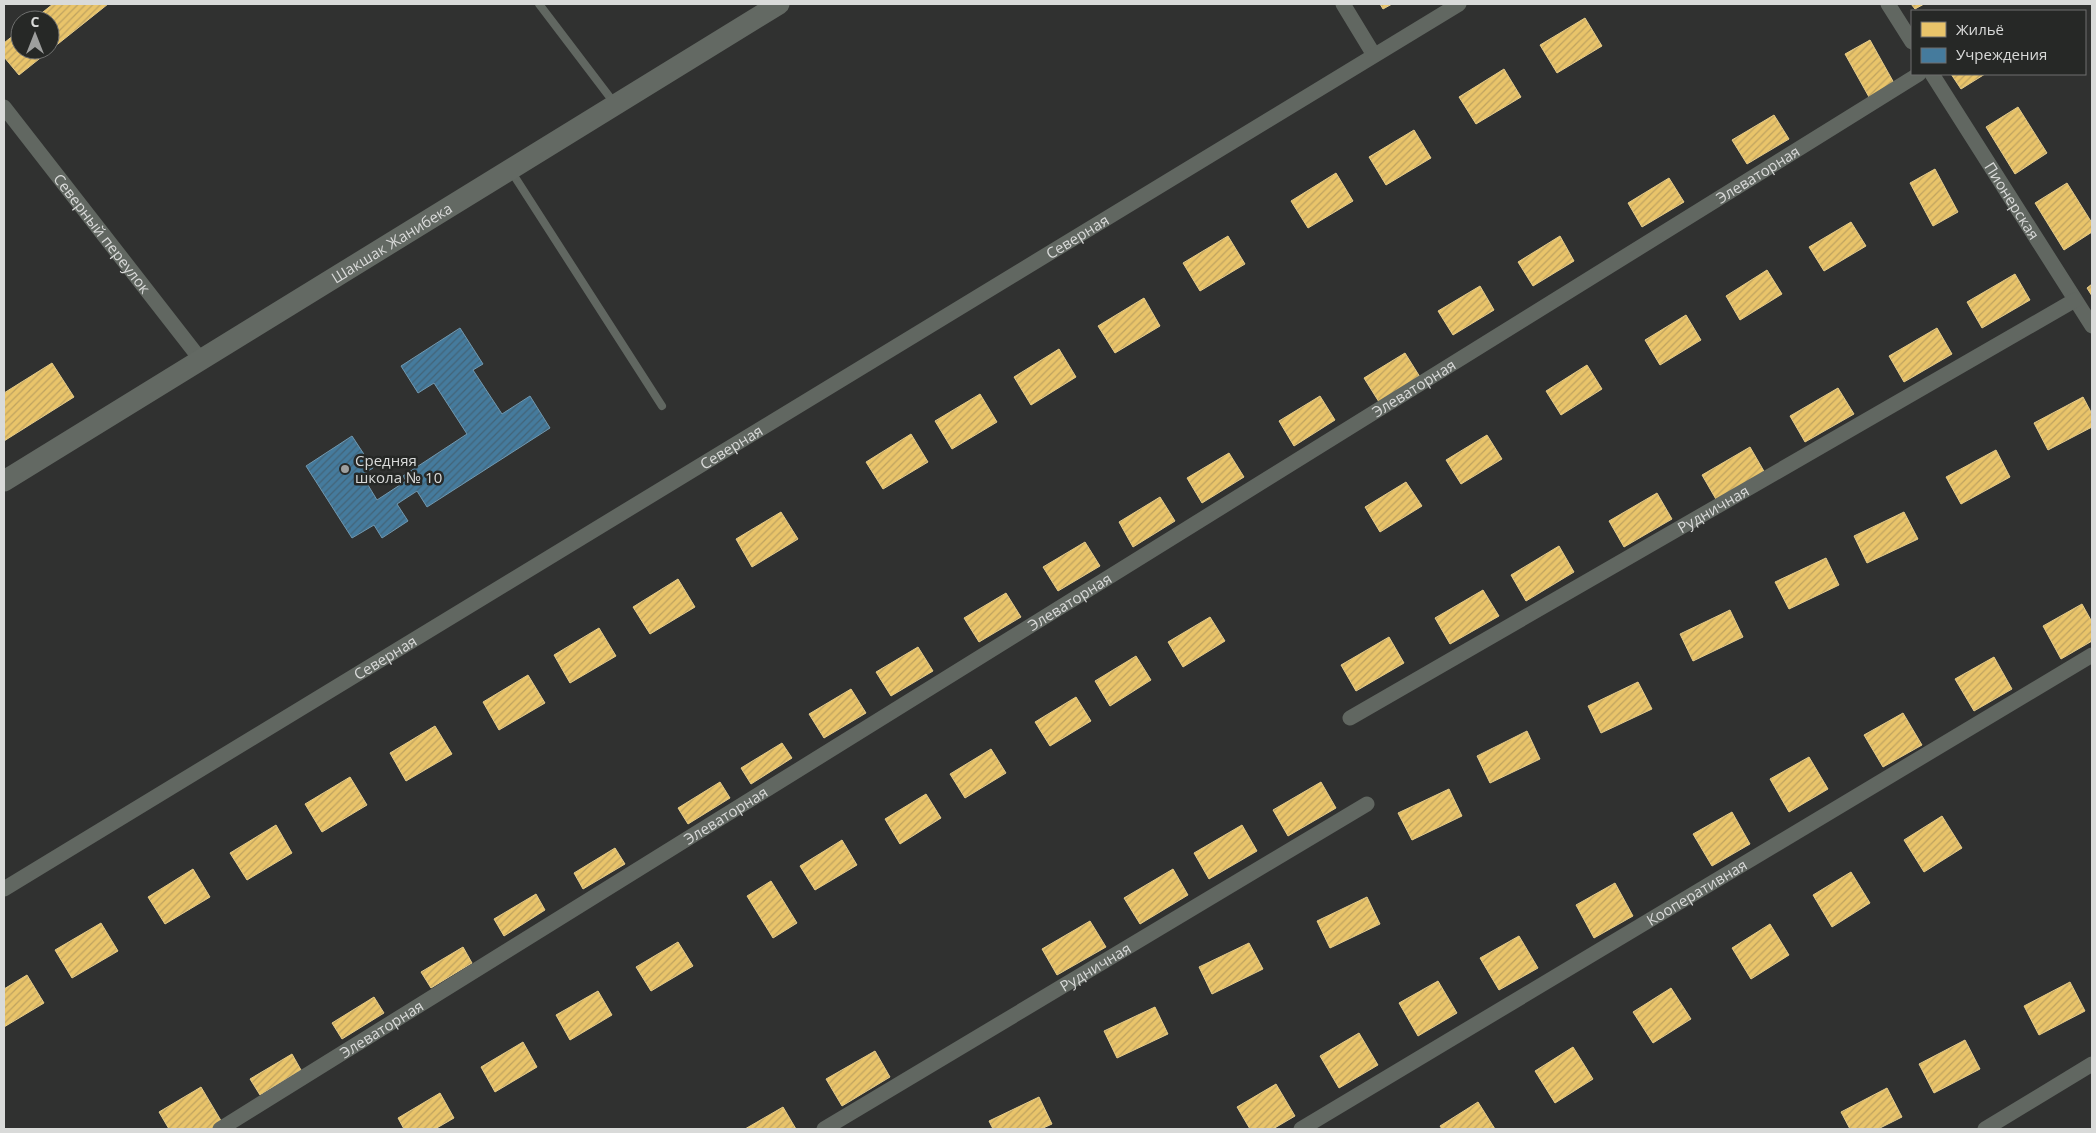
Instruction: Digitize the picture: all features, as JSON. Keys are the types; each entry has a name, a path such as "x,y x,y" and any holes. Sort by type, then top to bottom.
{"main road":[{"name":"Шакшак Жанибека","path":"4,481 778,4"}],"street":[{"path":"1343,4 1374,55"},
{"name":"Северная","path":"4,889 1459,4"},
{"path":"1888,4 1911,40"},
{"name":"Элеваторная","path":"220,1129 1917,75"},
{"name":"Пионерская","path":"1933,75 2092,326"},
{"name":"Северный переулок","path":"4,107 201,360"},
{"name":"Рудничная","path":"1350,718 2075,300"},
{"name":"Кооперативная","path":"1301,1129 2092,655"},
{"name":"Рудничная","path":"824,1129 1367,804"},
{"path":"1984,1129 2092,1064"}],"lane":[{"path":"540,4 616,104"},
{"path":"510,169 662,406"}],"building: Жильё":[{"path":"53,4 108,4 60,42 60,10 46,10"},
{"path":"1380,4 1392,4 1383,9"},
{"path":"1911,4 1924,4 1915,9"},
{"path":"1585,18 1602,46 1557,73 1540,45"},
{"path":"10,38 10,60 38,60 19,75 4,57 4,43"},
{"path":"1870,40 1894,83 1869,97 1845,54"},
{"path":"1504,69 1521,97 1476,124 1459,97"},
{"path":"1952,75 1983,75 1961,89"},
{"path":"2018,107 2047,153 2015,174 1986,127"},
{"path":"1774,115 1789,139 1747,164 1732,140"},
{"path":"1414,130 1431,158 1386,185 1369,157"},
{"path":"1935,169 1958,212 1933,226 1910,183"},
{"path":"1336,173 1353,201 1308,228 1291,201"},
{"path":"1669,178 1684,202 1642,227 1628,203"},
{"path":"2067,183 2092,223 2092,232 2064,250 2035,203"},
{"path":"1851,222 1866,246 1824,271 1809,247"},
{"path":"1228,236 1245,264 1200,291 1183,263"},
{"path":"1560,236 1574,261 1533,286 1518,262"},
{"path":"1767,270 1782,294 1740,320 1726,296"},
{"path":"2015,274 2030,300 1982,328 1967,302"},
{"path":"2092,284 2092,296 2087,288"},
{"path":"1480,286 1494,310 1453,335 1438,311"},
{"path":"1144,298 1160,326 1115,353 1098,326"},
{"path":"1686,315 1701,340 1660,365 1645,340"},
{"path":"1937,328 1952,354 1904,382 1889,356"},
{"path":"1059,349 1076,377 1031,405 1014,377"},
{"path":"1405,353 1420,377 1379,402 1364,378"},
{"path":"52,363 74,397 4,441 4,393"},
{"path":"1587,365 1602,389 1561,415 1546,391"},
{"path":"1838,388 1854,414 1805,442 1790,416"},
{"path":"980,394 997,422 952,449 935,421"},
{"path":"1320,396 1335,420 1294,446 1279,421"},
{"path":"2083,397 2092,414 2092,427 2048,450 2034,423"},
{"path":"911,434 928,462 883,489 866,462"},
{"path":"1487,435 1502,459 1461,484 1446,460"},
{"path":"1750,447 1765,473 1717,501 1702,475"},
{"path":"1996,450 2010,477 1961,504 1946,477"},
{"path":"1229,453 1244,477 1202,503 1187,478"},
{"path":"1406,482 1422,506 1380,532 1365,507"},
{"path":"1657,493 1672,519 1624,547 1609,521"},
{"path":"1160,497 1175,521 1133,547 1119,522"},
{"path":"781,512 798,539 752,567 736,539"},
{"path":"1904,512 1918,539 1867,563 1854,536"},
{"path":"1085,542 1100,566 1058,591 1043,567"},
{"path":"1559,546 1574,572 1526,601 1511,575"},
{"path":"1826,558 1839,585 1789,609 1775,582"},
{"path":"678,579 695,607 650,634 633,607"},
{"path":"1483,590 1499,616 1450,644 1435,618"},
{"path":"1006,593 1021,617 979,642 964,618"},
{"path":"2082,604 2092,622 2092,641 2061,659 2043,626"},
{"path":"1730,610 1743,637 1693,661 1680,634"},
{"path":"1210,617 1225,641 1183,667 1168,642"},
{"path":"599,628 616,656 570,683 554,655"},
{"path":"1389,637 1404,663 1356,691 1341,665"},
{"path":"918,647 933,671 891,696 876,672"},
{"path":"1136,656 1151,680 1110,706 1095,681"},
{"path":"1994,657 2012,689 1974,711 1955,679"},
{"path":"528,675 545,703 499,730 483,702"},
{"path":"1638,682 1652,709 1601,733 1588,706"},
{"path":"851,689 866,713 824,738 809,714"},
{"path":"1076,697 1091,721 1050,746 1035,722"},
{"path":"1903,713 1922,745 1883,767 1864,735"},
{"path":"435,726 452,754 406,781 390,753"},
{"path":"1527,731 1540,759 1490,783 1477,756"},
{"path":"782,743 792,758 751,784 741,768"},
{"path":"991,749 1006,773 965,798 950,774"},
{"path":"1809,757 1828,789 1789,812 1770,779"},
{"path":"350,777 367,805 322,832 305,804"},
{"path":"720,782 730,798 688,824 678,808"},
{"path":"1321,782 1336,808 1288,836 1273,810"},
{"path":"1449,789 1462,816 1412,840 1398,813"},
{"path":"926,794 941,818 900,844 885,819"},
{"path":"1732,812 1750,844 1712,866 1693,834"},
{"path":"1942,816 1962,848 1924,872 1904,840"},
{"path":"276,825 292,853 247,880 230,853"},
{"path":"1242,825 1257,851 1209,879 1194,853"},
{"path":"842,840 857,865 815,890 800,866"},
{"path":"615,848 625,864 583,889 574,873"},
{"path":"193,869 210,897 165,924 148,897"},
{"path":"1173,869 1188,895 1140,924 1124,898"},
{"path":"1851,872 1870,903 1832,927 1813,895"},
{"path":"771,881 797,923 773,938 747,896"},
{"path":"1615,883 1633,916 1594,938 1576,905"},
{"path":"536,894 545,910 504,936 494,919"},
{"path":"1367,897 1380,924 1330,948 1317,921"},
{"path":"1090,921 1106,947 1057,975 1042,949"},
{"path":"101,923 118,951 72,978 55,950"},
{"path":"1770,924 1789,955 1751,979 1732,948"},
{"path":"1519,936 1538,968 1499,990 1480,958"},
{"path":"678,942 693,966 651,991 636,967"},
{"path":"1249,943 1263,969 1212,994 1199,967"},
{"path":"463,947 472,963 431,988 421,972"},
{"path":"27,975 44,1003 4,1027 4,989"},
{"path":"1438,981 1457,1013 1418,1036 1399,1003"},
{"path":"2070,982 2085,1011 2039,1035 2024,1006"},
{"path":"1671,988 1691,1019 1653,1043 1633,1012"},
{"path":"598,991 612,1015 570,1040 556,1015"},
{"path":"374,997 384,1013 342,1039 332,1023"},
{"path":"1155,1007 1168,1034 1117,1058 1104,1031"},
{"path":"1359,1033 1378,1065 1339,1088 1320,1056"},
{"path":"1965,1040 1980,1069 1934,1093 1919,1064"},
{"path":"523,1042 537,1067 495,1092 481,1067"},
{"path":"1573,1047 1593,1079 1555,1103 1535,1071"},
{"path":"875,1051 890,1077 842,1106 826,1079"},
{"path":"292,1054 301,1070 260,1095 250,1079"},
{"path":"1276,1084 1295,1116 1273,1129 1250,1129 1237,1107"},
{"path":"201,1087 223,1124 215,1129 169,1129 159,1112"},
{"path":"1887,1088 1902,1117 1878,1129 1850,1129 1841,1112"},
{"path":"440,1093 454,1118 435,1129 404,1129 398,1118"},
{"path":"1039,1097 1052,1124 1041,1129 993,1129 989,1121"},
{"path":"1478,1102 1495,1129 1442,1129 1440,1126"},
{"path":"783,1107 796,1129 745,1129"}],"building: Учреждения":[{"path":"460,328 483,364 473,370 502,414 530,396 550,428 427,507 417,491 397,504 408,521 382,538 374,525 352,538 306,466 352,436 373,468 362,475 377,500 406,481 403,476 467,434 434,383 418,393 401,366"}],"place":[{"name":"Средняя школа № 10","path":"345,469"}]}
